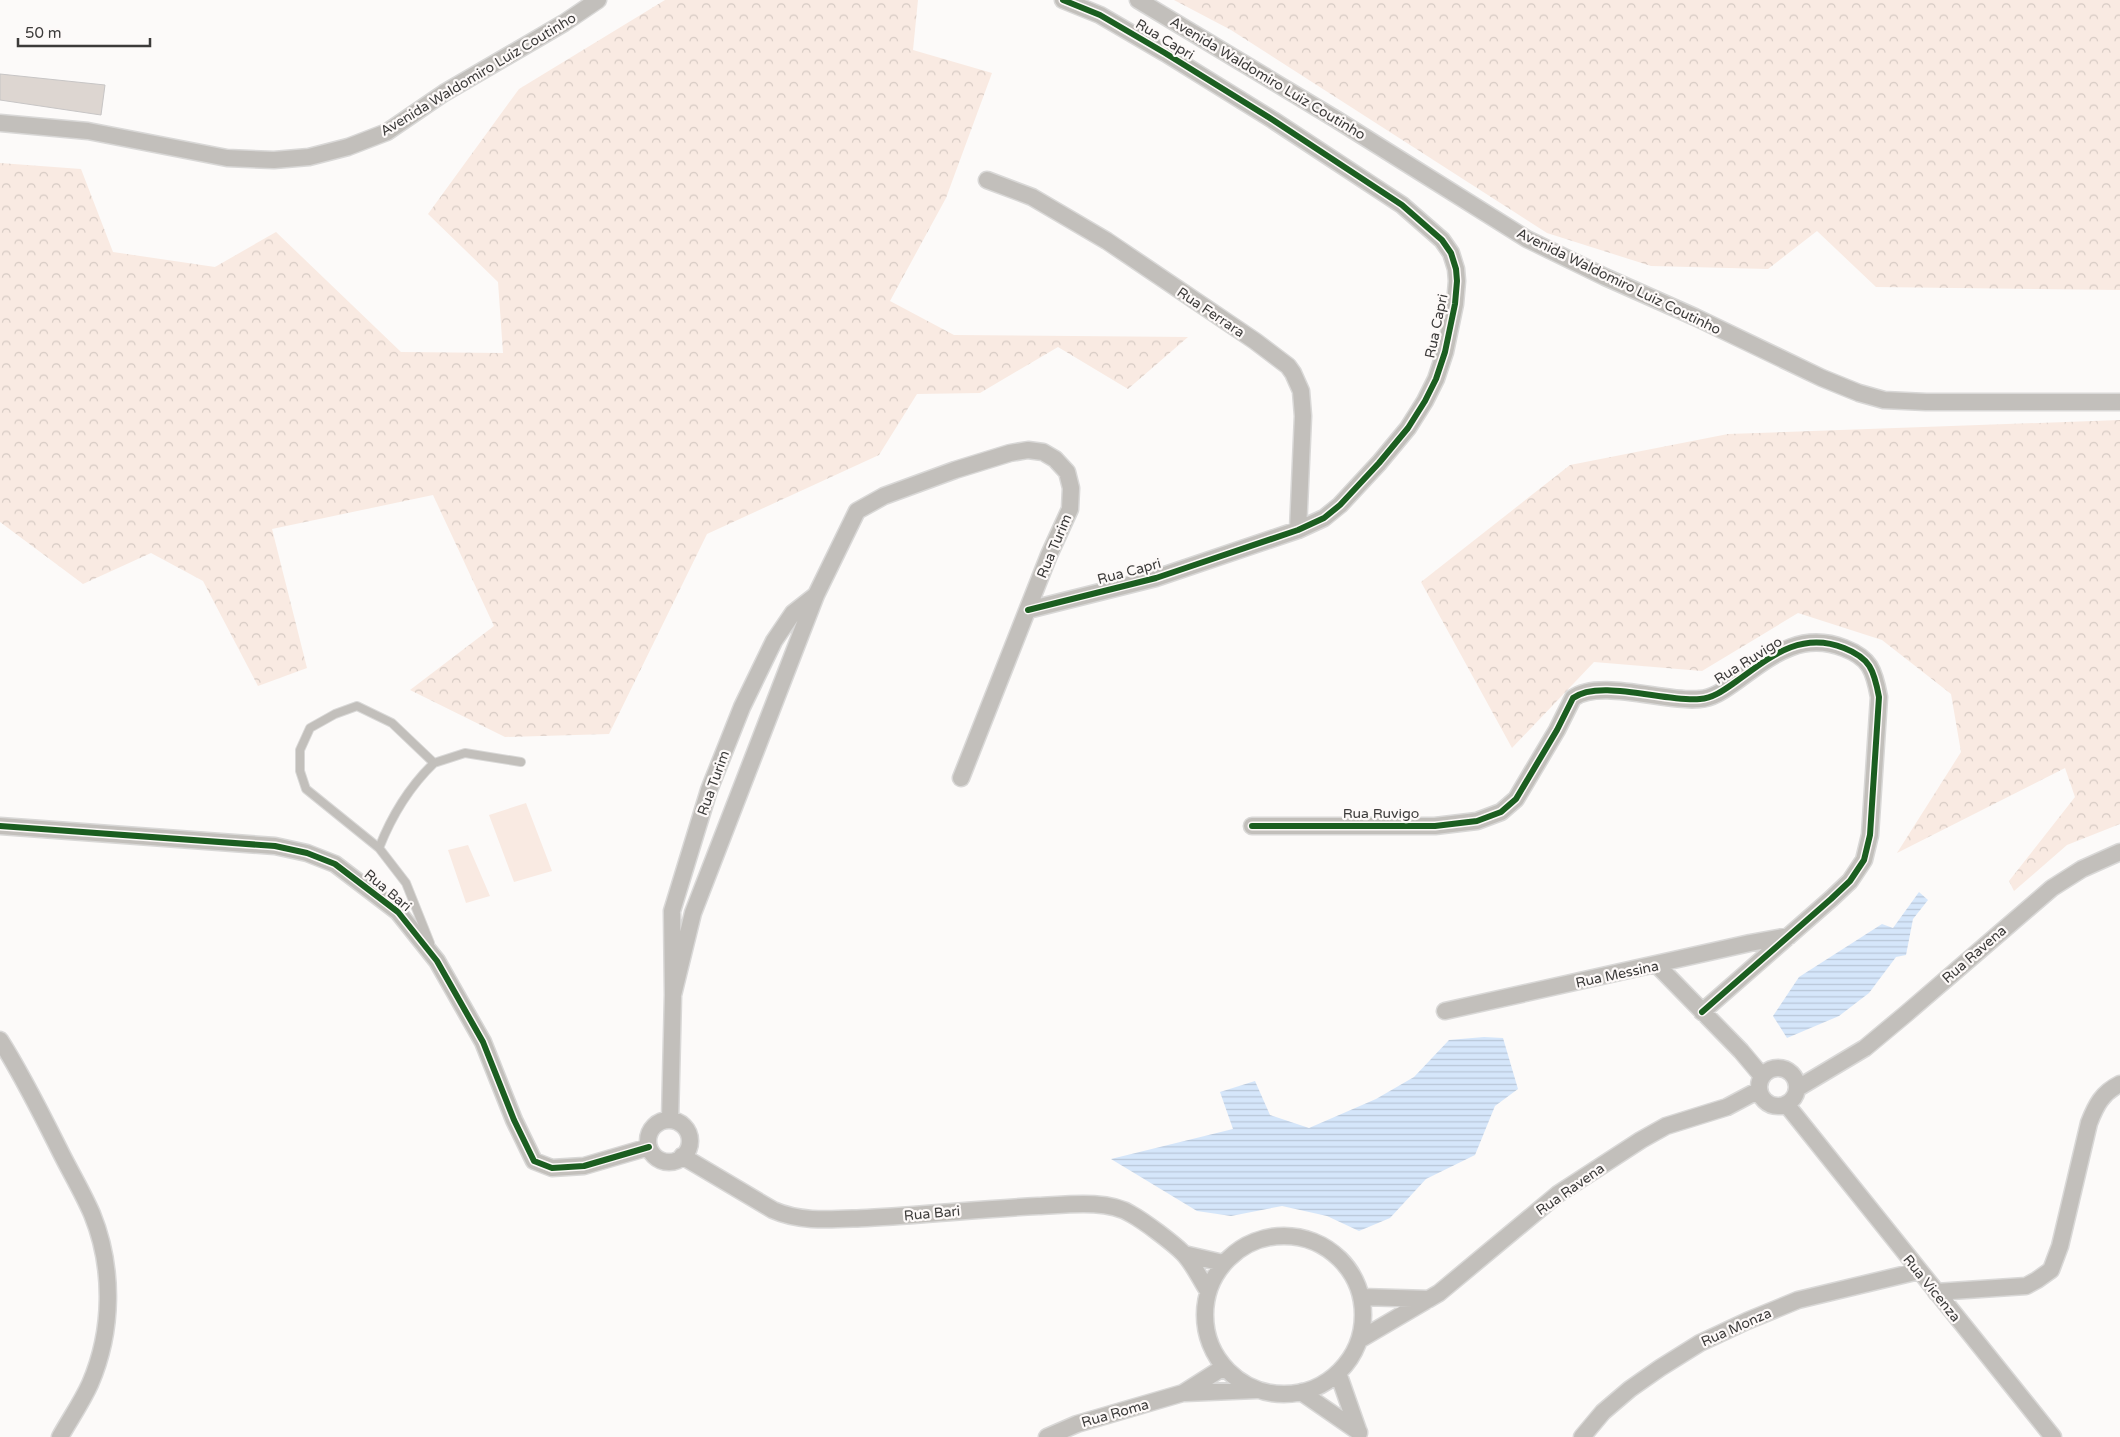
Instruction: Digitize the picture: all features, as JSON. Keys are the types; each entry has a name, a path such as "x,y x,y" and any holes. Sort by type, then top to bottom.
{"street":[{"name":"Avenida Waldomiro Luiz Coutinho","path":"0,123 88,132 228,158 274,160 309,157 348,148 387,132 444,93 564,23 598,0"},
{"name":"Rua Capri","path":"1028,610 1156,578 1298,530 1324,518 1340,505 1379,463 1408,428 1425,402 1436,379 1445,352 1455,304 1456,269 1451,253 1442,240 1402,205 1281,125 1100,15 1063,0"},
{"name":"Avenida Waldomiro Luiz Coutinho","path":"1138,0 1334,118 1527,239 1605,278 1695,317 1822,378 1859,393 1884,400 1926,402 2120,402"},
{"name":"Rua Ferrara","path":"987,180 1032,196 1107,241 1255,341 1288,366 1296,378 1301,391 1302,416 1298,530"},
{"name":"Rua Turim","path":"673,995 694,912 816,595 857,511 884,496 955,470 1010,453 1028,450 1043,452 1055,459 1067,472 1071,488 1070,509 961,778"},
{"name":"Rua Turim","path":"670,1120 673,995 672,911 709,790 742,707 774,641 793,613 816,595"},
{"name":"Rua Ruvigo","path":"1252,826 1435,826 1477,821 1501,812 1516,799 1557,730 1573,698 1577,695 1588,692 1626,692 1688,700 1702,699 1717,694 1783,649 1798,644 1816,642 1837,645 1859,654 1868,663 1875,678 1879,697 1870,835 1864,860 1850,881 1702,1012"},
{"name":"Rua Bari","path":"0,826 276,846 307,853 335,864 398,912 437,961 483,1042 514,1120 534,1160 552,1168 584,1166 649,1147"},
{"name":"Rua Ravena","path":"1359,1340 1439,1293 1558,1194 1666,1126 1727,1106 1764,1085 1774,1106 1793,1092 1836,1067 1865,1048 2052,888 2082,870 2120,852"},
{"name":"Rua Messina","path":"1444,1012 1790,936"},
{"path":"1657,965 1741,1051 1764,1085 1777,1067 1786,1069 1793,1092"},
{"path":"0,1040 20,1070 92,1214 103,1248 107,1280 108,1316 103,1346 90,1384 60,1437"},
{"path":"1936,1292 2026,1286 2051,1270 2060,1246 2089,1123 2096,1103 2108,1090 2120,1084"},
{"name":"Rua Vicenza","path":"1793,1092 1814,1137 1840,1174 2053,1437"},
{"path":"670,1120 683,1125 689,1138 687,1151 670,1162 657,1158 649,1147 649,1134 657,1124 670,1120"},
{"name":"Rua Bari","path":"682,1156 773,1210 785,1215 830,1220 1084,1204 1108,1206 1130,1213 1184,1254 1208,1291"},
{"path":"1274,1236 1297,1237 1319,1244 1338,1257 1353,1276 1362,1297 1363,1320 1359,1340 1351,1358 1338,1373 1321,1385 1301,1392 1280,1394 1258,1390 1239,1380 1224,1367 1212,1350 1206,1331 1204,1311 1208,1291 1223,1264 1231,1255 1251,1243 1274,1236"},
{"name":"Rua Bari","path":"1184,1254 1223,1264"},
{"name":"Rua Monza","path":"1582,1437 1602,1412 1660,1368 1700,1343 1798,1300 1919,1271"},
{"path":"1362,1297 1429,1299"},
{"name":"Rua Roma","path":"1183,1393 1224,1367"},
{"path":"1338,1373 1360,1434"},
{"name":"Rua Roma","path":"1048,1437 1076,1424 1183,1393 1258,1390"},
{"path":"1301,1392 1360,1434"}],"lane":[{"path":"434,763 392,723 357,706 335,714 310,728 300,750 300,771 306,789 379,848 406,883 437,961"},
{"path":"379,848 400,801 434,763 465,753 521,762"}],"green space":[{"path":"665,0 918,0 913,50 992,73 946,198 890,301 954,335 1188,337 1128,389 1058,347 980,393 917,394 879,455 707,534 609,734 505,737 410,690 494,626 433,495 272,529 307,668 258,686 203,581 151,553 83,584 0,522 0,163 81,169 113,252 215,267 276,232 401,352 503,353 498,282 428,214 519,89"},
{"path":"1174,0 2120,0 2120,290 1876,287 1817,231 1768,269 1651,266 1547,233 1231,30"},
{"path":"2120,420 2120,824 2067,845 2014,891 2009,881 2075,797 2065,768 1897,853 1961,752 1951,694 1882,640 1798,613 1702,671 1594,662 1512,748 1421,582 1570,465 1728,434"},
{"path":"526,803 552,871 514,882 489,815"},
{"path":"468,845 490,896 466,903 448,850"}],"water":[{"path":"1919,892 1928,900 1913,919 1906,955 1896,957 1869,993 1839,1016 1787,1038 1773,1016 1799,977 1882,924 1893,928"},
{"path":"1484,1037 1503,1038 1518,1089 1495,1106 1475,1155 1426,1179 1390,1218 1359,1231 1327,1216 1282,1206 1231,1216 1197,1211 1111,1159 1233,1129 1220,1092 1255,1081 1270,1115 1309,1128 1376,1099 1414,1077 1449,1040"}],"building":[{"path":"0,74 105,85 101,115 0,100"}],"cycle path":[{"path":"1028,610 1156,578 1298,530 1324,518 1340,505 1379,463 1408,428 1425,401 1436,379 1445,352 1455,304 1457,281 1456,269 1451,253 1442,240 1402,205 1273,120 1165,53 1100,15 1063,0"},
{"path":"1252,826 1435,826 1477,821 1501,812 1516,799 1557,730 1573,698 1585,692 1600,690 1634,692 1670,698 1700,699 1722,691 1772,657 1798,645 1813,642 1828,643 1844,648 1860,656 1869,666 1873,672 1879,697 1870,835 1864,860 1850,881 1831,899 1702,1012"},
{"path":"0,826 275,846 307,853 335,864 398,912 437,961 483,1042 514,1120 534,1161 552,1168 584,1166 649,1147"}]}
